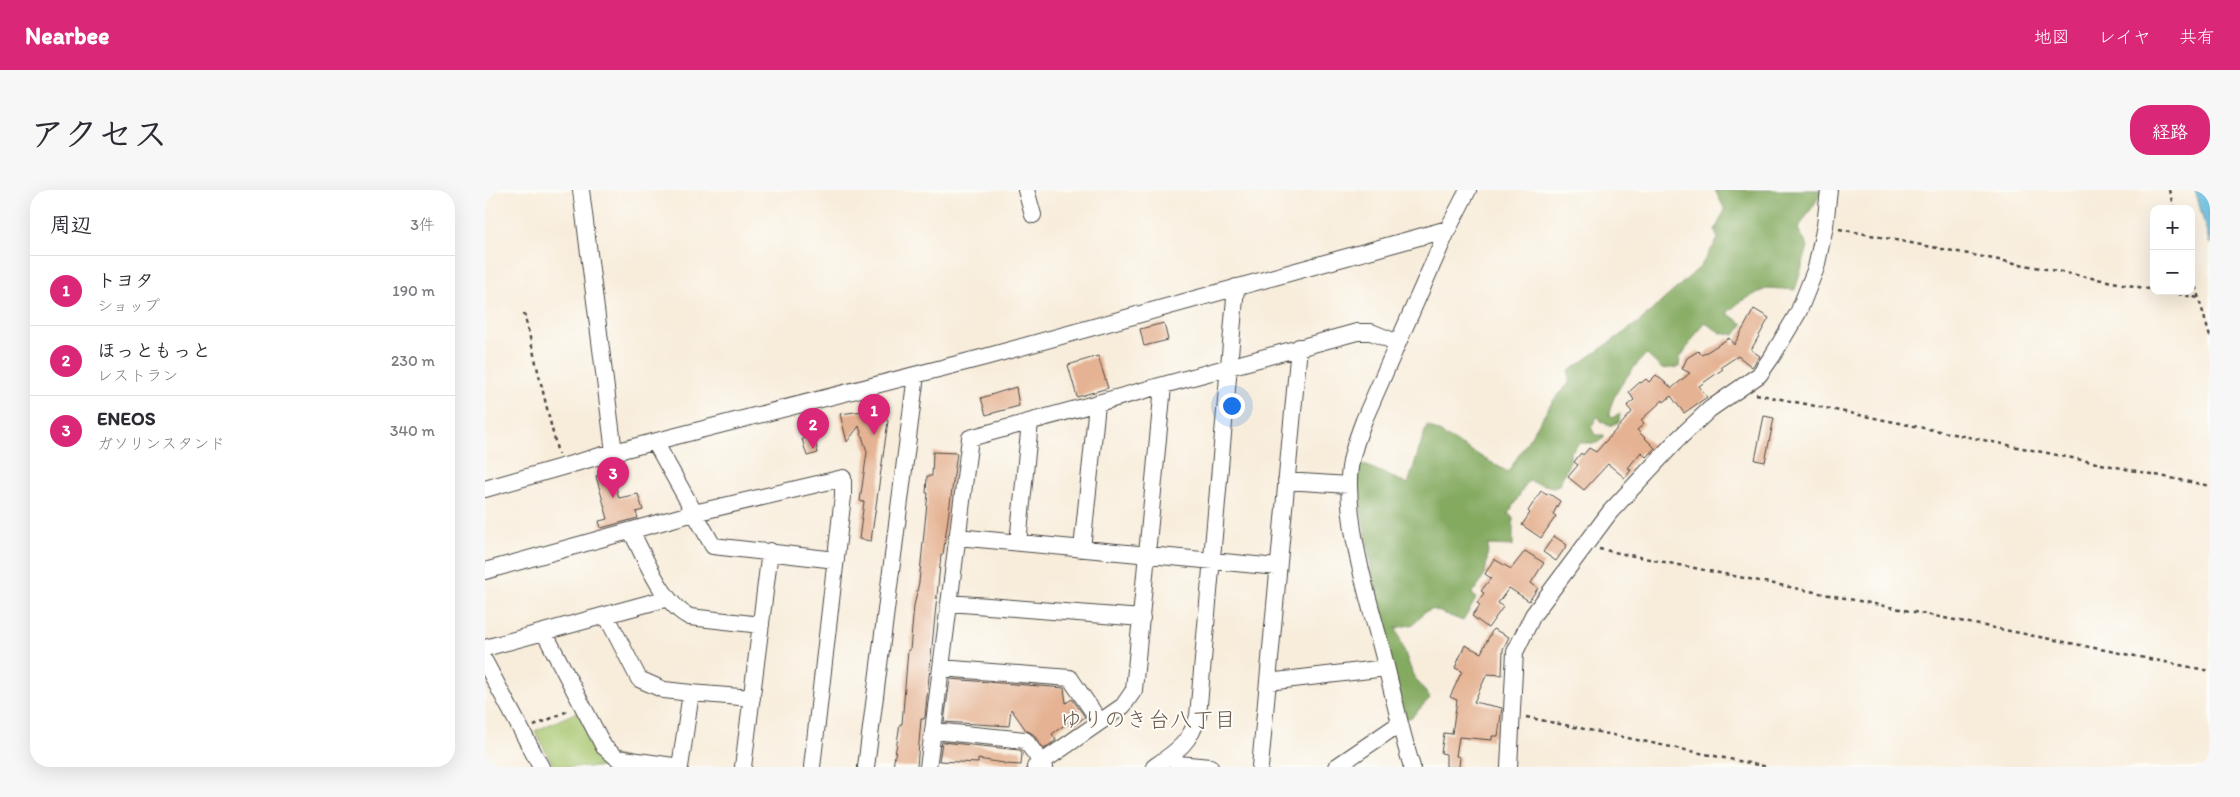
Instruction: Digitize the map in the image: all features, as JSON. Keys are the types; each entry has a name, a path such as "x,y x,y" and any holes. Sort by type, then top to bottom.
{"street":[{"path":"581,190 613,452"},
{"path":"1026,190 1033,214"},
{"path":"1412,767 1399,724 1355,539 1349,485 1355,444 1397,343 1448,229 1468,190"},
{"path":"1509,767 1515,652 1533,615 1610,512 1676,441 1710,409 1759,375 1798,313 1816,268 1825,226 1829,190"},
{"path":"485,490 613,452 916,375 1448,229"},
{"path":"1154,767 1173,755 1191,736 1197,716 1236,287"},
{"path":"928,767 970,438 1357,332 1371,332 1397,343"},
{"path":"1260,767 1299,347"},
{"path":"866,767 916,375"},
{"path":"933,731 1025,740 1041,765 1128,702 1134,690 1142,618 1146,555 1163,386"},
{"path":"1082,549 1097,404"},
{"path":"1018,543 1029,422"},
{"path":"655,442 713,546 771,551 836,560"},
{"path":"485,571 694,513 843,478 843,496 812,767"},
{"path":"1286,481 1349,485"},
{"path":"631,531 667,598 681,613 690,617 761,625"},
{"path":"957,537 1278,567"},
{"path":"743,767 771,551"},
{"path":"485,648 667,598"},
{"path":"949,603 1142,618"},
{"path":"606,615 639,679 664,690 752,698"},
{"path":"544,632 604,747 617,758 681,767 691,693"},
{"path":"485,662 541,767"},
{"path":"941,668 1070,678 1100,722"},
{"path":"1267,682 1387,668"},
{"path":"1336,767 1399,724"},
{"path":"1173,755 1178,764 1210,767"}],"path":[{"path":"2169,190 2173,205"},
{"path":"1825,226 2150,289"},
{"path":"2195,284 2210,337"},
{"path":"2183,295 2199,298"},
{"path":"524,313 561,467"},
{"path":"1738,390 2210,486"},
{"path":"1583,546 2210,671"},
{"path":"522,732 582,704"},
{"path":"1512,714 1768,767"}],"green space":[{"path":"1715,190 1821,190 1821,194 1798,229 1808,247 1795,290 1768,288 1741,301 1727,313 1743,324 1735,335 1721,333 1704,322 1680,358 1679,367 1662,369 1646,354 1623,382 1614,398 1609,415 1612,418 1620,413 1619,422 1609,426 1601,421 1598,416 1591,427 1595,435 1604,435 1604,438 1597,443 1579,443 1570,453 1570,461 1559,485 1553,487 1528,481 1508,514 1513,517 1513,546 1488,545 1483,577 1472,593 1476,599 1463,621 1432,609 1424,612 1414,624 1396,628 1413,675 1430,698 1412,717 1405,719 1379,614 1357,486 1360,463 1408,484 1427,425 1508,472 1553,401 1569,383 1569,371 1639,322 1700,267 1718,239 1715,230 1725,210"},
{"path":"577,712 600,750 648,767 554,767 535,731"}],"water":[{"path":"2195,190 2210,190 2210,244"}],"building":[{"path":"1754,309 1769,318 1751,350 1760,356 1752,367 1738,356 1721,367 1723,369 1699,386 1707,397 1684,413 1671,396 1664,402 1663,400 1641,420 1644,424 1637,430 1655,448 1646,457 1641,452 1628,468 1631,470 1625,478 1608,464 1584,490 1568,477 1578,465 1574,462 1581,453 1583,455 1589,448 1596,452 1632,412 1627,406 1634,400 1629,392 1640,382 1646,379 1649,382 1656,375 1672,388 1690,373 1682,369 1687,358 1698,351 1702,355 1729,338 1734,345"},
{"path":"1164,323 1168,340 1144,346 1140,329"},
{"path":"1098,356 1108,388 1077,397 1068,365"},
{"path":"1016,387 1019,406 986,415 981,398"},
{"path":"877,409 888,421 871,541 859,539 864,502 860,501 867,452 859,426 847,442 840,414"},
{"path":"1764,416 1774,418 1765,462 1755,460"},
{"path":"814,436 818,453 807,456 802,439"},
{"path":"933,452 957,453 943,555 941,555 925,717 921,719 917,767 893,767 900,724 902,724 908,650 910,650 914,606 919,582 928,493 926,493 927,476 932,476"},
{"path":"612,473 619,498 638,494 643,510 636,512 638,518 601,528 599,521 608,519 596,476"},
{"path":"1541,491 1560,501 1553,514 1556,516 1541,538 1522,525 1530,513 1528,511"},
{"path":"1554,536 1567,545 1556,561 1543,552"},
{"path":"1525,551 1544,563 1531,583 1538,588 1529,601 1509,588 1498,603 1503,607 1488,628 1472,616 1480,605 1477,603 1484,593 1481,591 1491,578 1485,574 1494,559 1511,569"},
{"path":"1493,629 1509,637 1503,649 1502,675 1487,674 1474,702 1502,708 1498,736 1492,736 1492,740 1459,737 1456,756 1460,757 1459,767 1446,767 1446,754 1441,753 1444,733 1452,734 1457,700 1450,697 1462,671 1455,668 1465,645 1481,653"},
{"path":"950,679 1064,688 1066,703 1072,699 1085,717 1073,726 1070,721 1052,734 1056,740 1044,749 1033,734 1026,730 1011,709 1009,726 944,722"},
{"path":"942,742 1020,750 1022,753 1021,765 978,759 978,763 939,761"}],"place":[{"name":"トヨタ","path":"874,435"},
{"name":"ほっともっと","path":"813,449"},
{"name":"ENEOS","path":"613,498"}],"district":[{"name":"ゆりのき台八丁目","path":"1148,719"}]}
